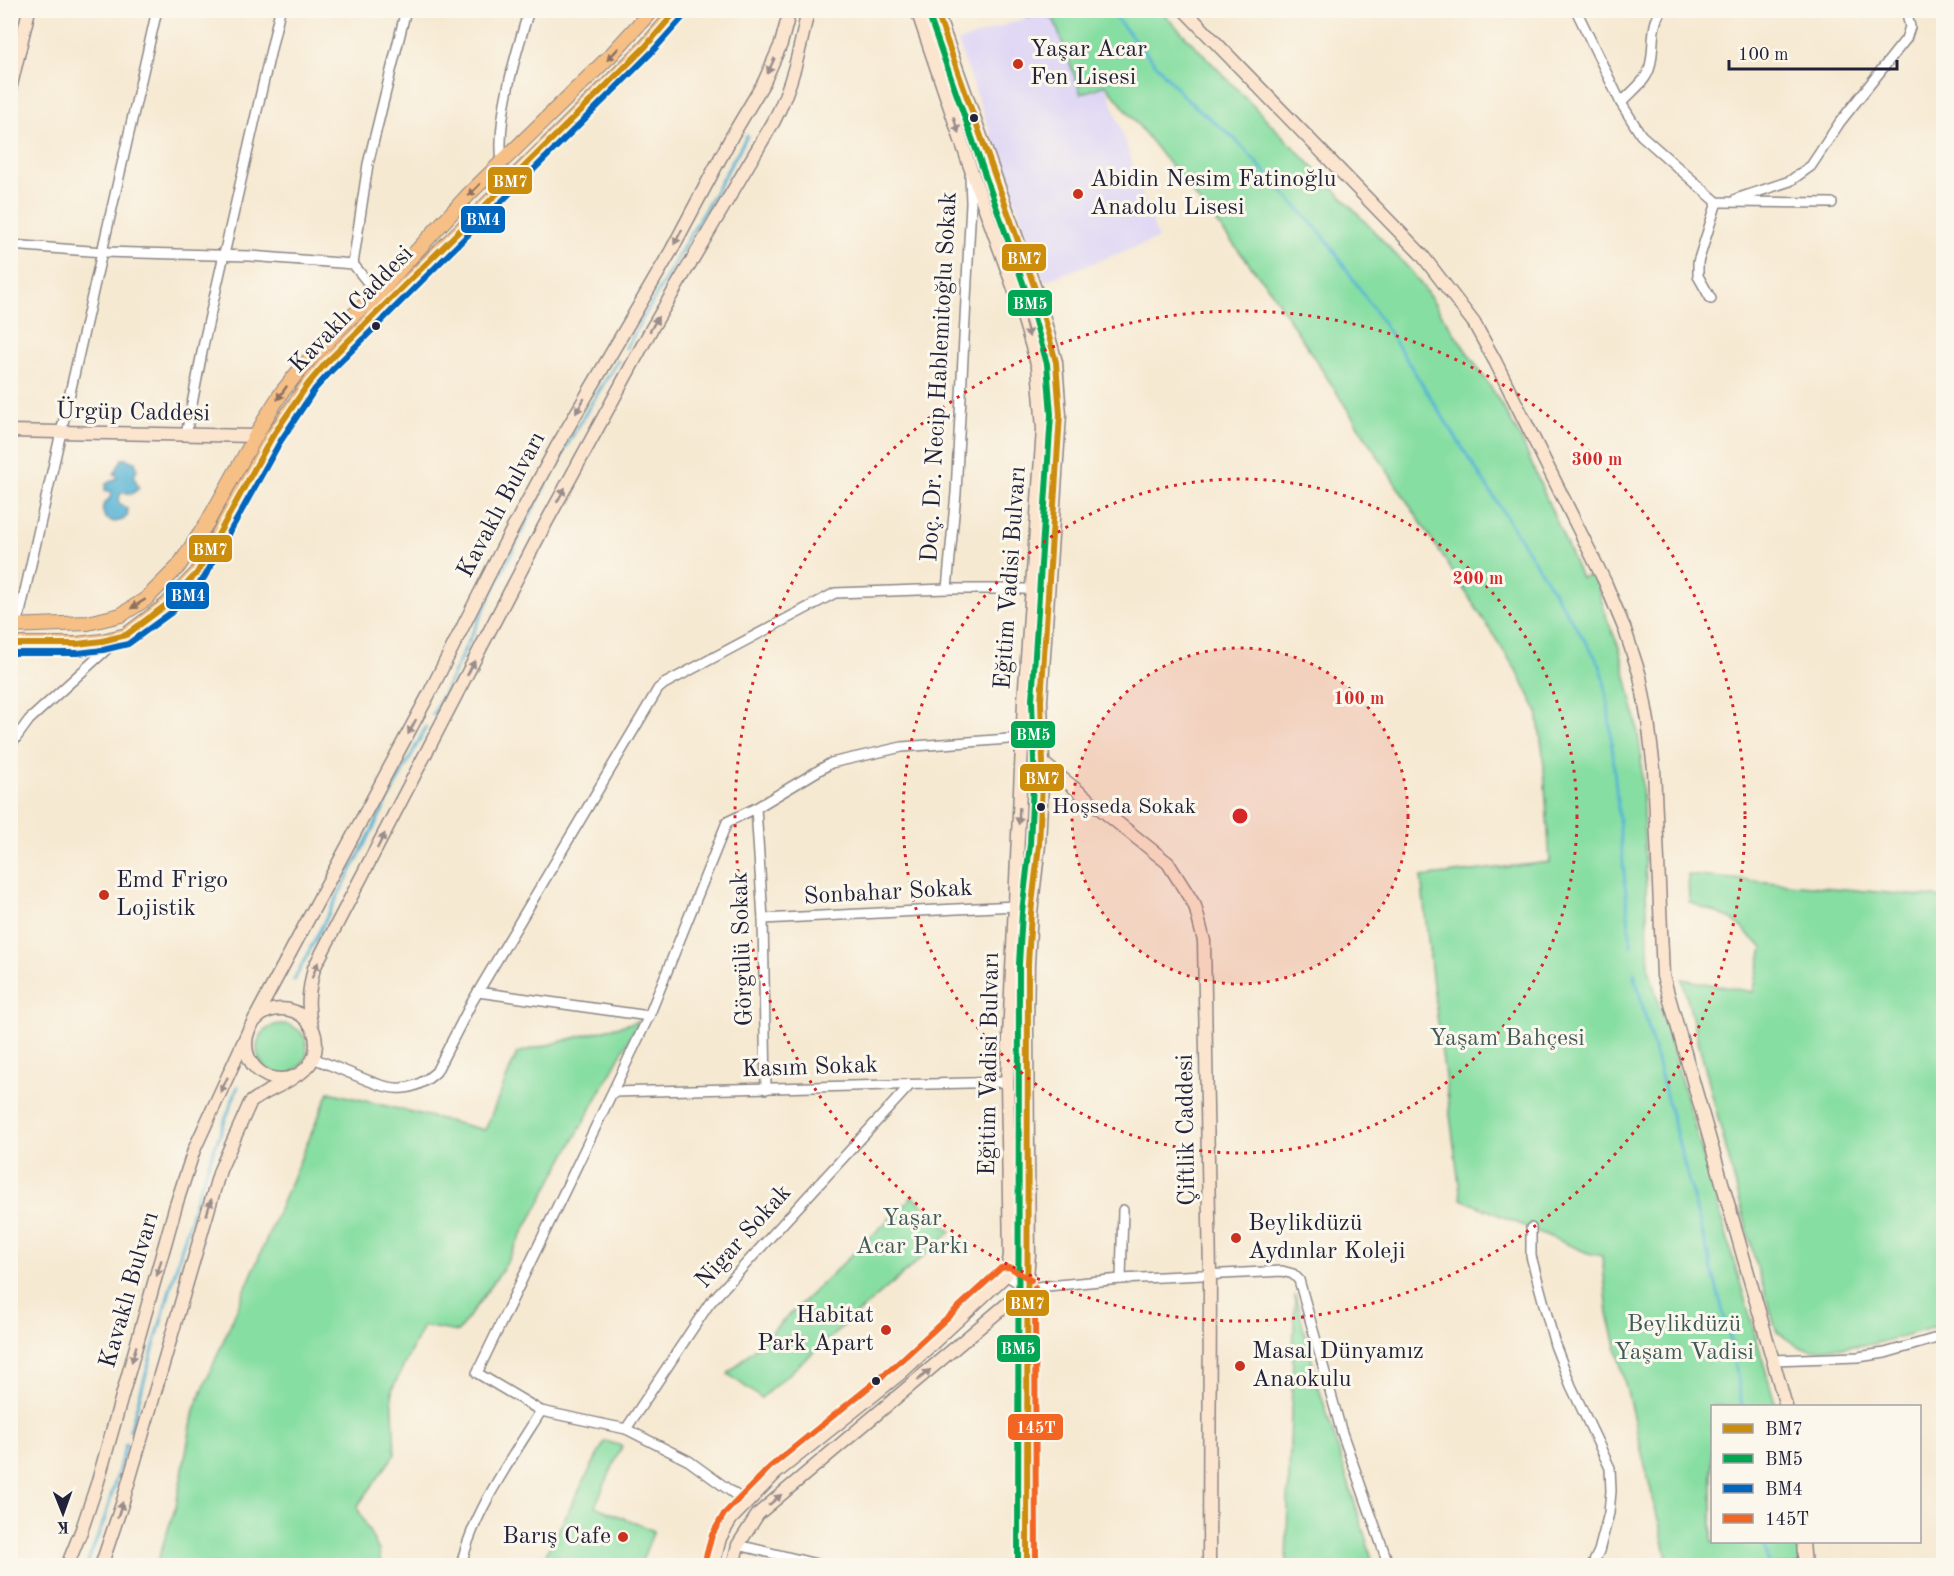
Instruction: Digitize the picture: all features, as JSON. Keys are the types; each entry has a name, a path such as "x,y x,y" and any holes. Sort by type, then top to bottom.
{"main road":[{"path":"10,89 29,10"},
{"name":"Kavaklı Caddesi","path":"14,626 88,623 121,615 147,599 178,567 207,523 282,392 302,367 377,294 469,194 610,56 652,10"},
{"name":"Kavaklı Caddesi","path":"10,644 77,644 126,635 166,605 197,573 272,437 308,384 325,364 578,115 645,47 676,10"},
{"name":"Kavaklı Bulvarı","path":"68,1566 98,1481 176,1205 191,1161 251,1027 417,717 556,448 671,251 732,136 764,82 781,44 790,10"},
{"name":"Kavaklı Bulvarı","path":"313,1058 316,1038 309,1018 308,992 314,968 541,532 652,328 774,122 792,79 808,10"},
{"name":"Eğitim Vadisi Bulvarı","path":"917,10 1018,300 1038,368 1042,429 1022,738 1007,1082 1010,1257 1006,1275"},
{"name":"Eğitim Vadisi Bulvarı","path":"936,10 1038,297 1056,362 1060,415 1041,701 1043,763 1039,845 1031,913 1029,964 1027,1030 1029,1255 1026,1288"},
{"path":"1184,10 1422,255 1444,281 1474,323 1495,361 1605,582 1625,630 1640,676 1648,721 1654,769 1663,976 1785,1405"},
{"name":"Ürgüp Caddesi","path":"10,431 255,436"},
{"path":"1022,738 1041,739"},
{"name":"Çiftlik Caddesi","path":"1043,763 1168,863 1187,892 1199,917 1204,941 1210,1273 1209,1566"},
{"path":"294,1077 283,1079 271,1077 260,1072 252,1064 247,1054 246,1043 251,1027 262,1014 284,1009 295,1011 312,1027"},
{"path":"101,1566 123,1501 220,1170 249,1102 259,1095 280,1087 304,1070 313,1058"},
{"path":"713,1566 720,1538 731,1519 776,1473 901,1373 1006,1275"},
{"path":"733,1566 738,1545 759,1514 1026,1288"},
{"path":"747,1503 759,1514"},
{"path":"1803,1543 1805,1566"}],"street":[{"path":"14,626 104,252 157,10"},
{"path":"186,435 204,342 280,10"},
{"path":"377,294 353,264 368,164 406,10"},
{"path":"502,162 500,149 505,110 518,44 529,10"},
{"path":"1576,10 1621,103 1641,135 1717,202 1832,203"},
{"path":"1621,103 1644,80 1650,67 1656,18 1661,10"},
{"path":"1728,202 1790,181 1810,166 1839,122 1906,39 1910,27 1908,18"},
{"name":"Doç. Dr. Necip Hablemitoğlu Sokak","path":"947,589 956,493 971,203 970,167"},
{"path":"1711,299 1698,276 1698,262 1717,202"},
{"path":"10,245 104,252 224,255 353,264"},
{"path":"313,1058 390,1088 414,1087 436,1072 478,992 658,689 664,684 835,593 1031,589"},
{"path":"10,746 29,720 116,640 126,635"},
{"path":"747,1503 689,1461 626,1430 541,1411 477,1373 649,1016 727,822 756,808 831,763 902,747 1022,738"},
{"name":"Görgülü Sokak","path":"756,808 763,919 766,1089"},
{"name":"Sonbahar Sokak","path":"763,919 1015,906"},
{"path":"478,992 649,1016"},
{"name":"Kasım Sokak","path":"613,1092 1007,1082"},
{"name":"Nigar Sokak","path":"626,1430 709,1304 910,1085"},
{"path":"1121,1279 1123,1210"},
{"path":"1531,1228 1531,1256 1555,1345 1571,1386 1610,1468 1609,1513 1599,1551 1592,1566"},
{"path":"1006,1275 1026,1288 1210,1273 1282,1271 1293,1274 1299,1280 1341,1430 1389,1566"},
{"path":"1026,1288 1027,1566"},
{"path":"1773,1360 1858,1357 1885,1353 1944,1336"},
{"path":"461,1566 465,1545 475,1525 497,1483 541,1411"},
{"path":"738,1545 825,1566"}],"shaded area":[{"path":"1036,14 1048,15 1055,20 1081,94 1106,85 1158,239 1044,281 958,42"}],"green space":[{"name":"Beylikdüzü Yaşam Vadisi","path":"1025,11 1161,11 1411,271 1494,392 1520,437 1581,578 1594,575 1607,619 1620,650 1635,715 1641,754 1649,970 1776,1405 1711,1405 1711,1543 1799,1543 1802,1565 1669,1565 1608,1313 1602,1256 1588,1253 1461,1199 1421,877 1550,862 1543,754 1537,711 1518,673 1271,291 1106,85 1081,94 1054,20 1042,14 1028,17"},
{"path":"1688,875 1943,898 1943,1325 1874,1344 1813,1350 1799,1347 1777,1332 1756,1264 1682,979 1753,992 1763,948 1732,919 1689,902"},
{"path":"639,1021 503,1269 458,1332 423,1326 392,1390 395,1454 357,1507 379,1551 381,1565 156,1565 176,1506 194,1410 329,1092 485,1130 517,1053"},
{"path":"282,1024 291,1026 302,1035 307,1049 305,1058 296,1069 282,1074 273,1072 262,1063 257,1049 259,1040 268,1029"},
{"name":"Yaşar Acar Parkı","path":"913,1196 951,1232 761,1398 728,1374"},
{"path":"1295,1295 1319,1388 1374,1565 1286,1565"},
{"path":"605,1441 622,1446 595,1506 654,1531 640,1565 540,1565"}],"water":[{"path":"122,459 135,462 137,469 134,477 139,488 132,494 123,492 120,495 118,502 127,509 128,514 123,520 114,522 105,518 103,513 103,507 111,496 111,492 105,490 106,484 117,478 114,474"}],"waterway":[{"path":"1109,10 1185,98 1235,139 1326,239 1389,332 1599,663 1608,705 1631,946"},
{"path":"626,348 747,136"},
{"path":"433,715 543,490 618,361"},
{"path":"294,980 426,727"},
{"path":"1634,973 1733,1350 1742,1405"},
{"path":"130,1430 197,1195 238,1086"},
{"path":"86,1566 104,1521 126,1444"},
{"path":"1764,1543 1768,1566"}],"transit line":[{"name":"BM7","path":"10,644 77,644 102,641 126,635 166,605 197,573 272,437 308,384 325,364 645,47 677,10"},
{"name":"BM7","path":"936,10 1038,297 1056,362 1060,415 1041,701 1043,763 1039,845 1028,964 1027,1566"},
{"name":"BM5","path":"928,13 1029,300 1047,364 1051,415 1032,700 1034,763 1030,844 1019,964 1018,1566"},
{"name":"BM4","path":"10,653 78,653 128,644 172,612 204,578 280,442 315,389 651,53 684,16"},
{"name":"145T","path":"704,1564 712,1535 724,1514 770,1467 895,1366 1001,1268 1009,1267 1031,1280"},
{"name":"145T","path":"1035,1288 1036,1566"}],"place":[{"name":"Yaşar Acar Fen Lisesi","path":"1018,64"},
{"name":"Abidin Nesim Fatinoğlu Anadolu Lisesi","path":"1078,194"},
{"name":"Hoşseda Sokak","path":"1041,807"},
{"name":"Emd Frigo Lojistik","path":"104,895"},
{"name":"Beylikdüzü Aydınlar Koleji","path":"1236,1238"},
{"name":"Habitat Park Apart","path":"886,1330"},
{"name":"Masal Dünyamız Anaokulu","path":"1240,1366"},
{"name":"Barış Cafe","path":"623,1537"}],"park label":[{"name":"Yaşam Bahçesi","path":"1507,1039"}]}
